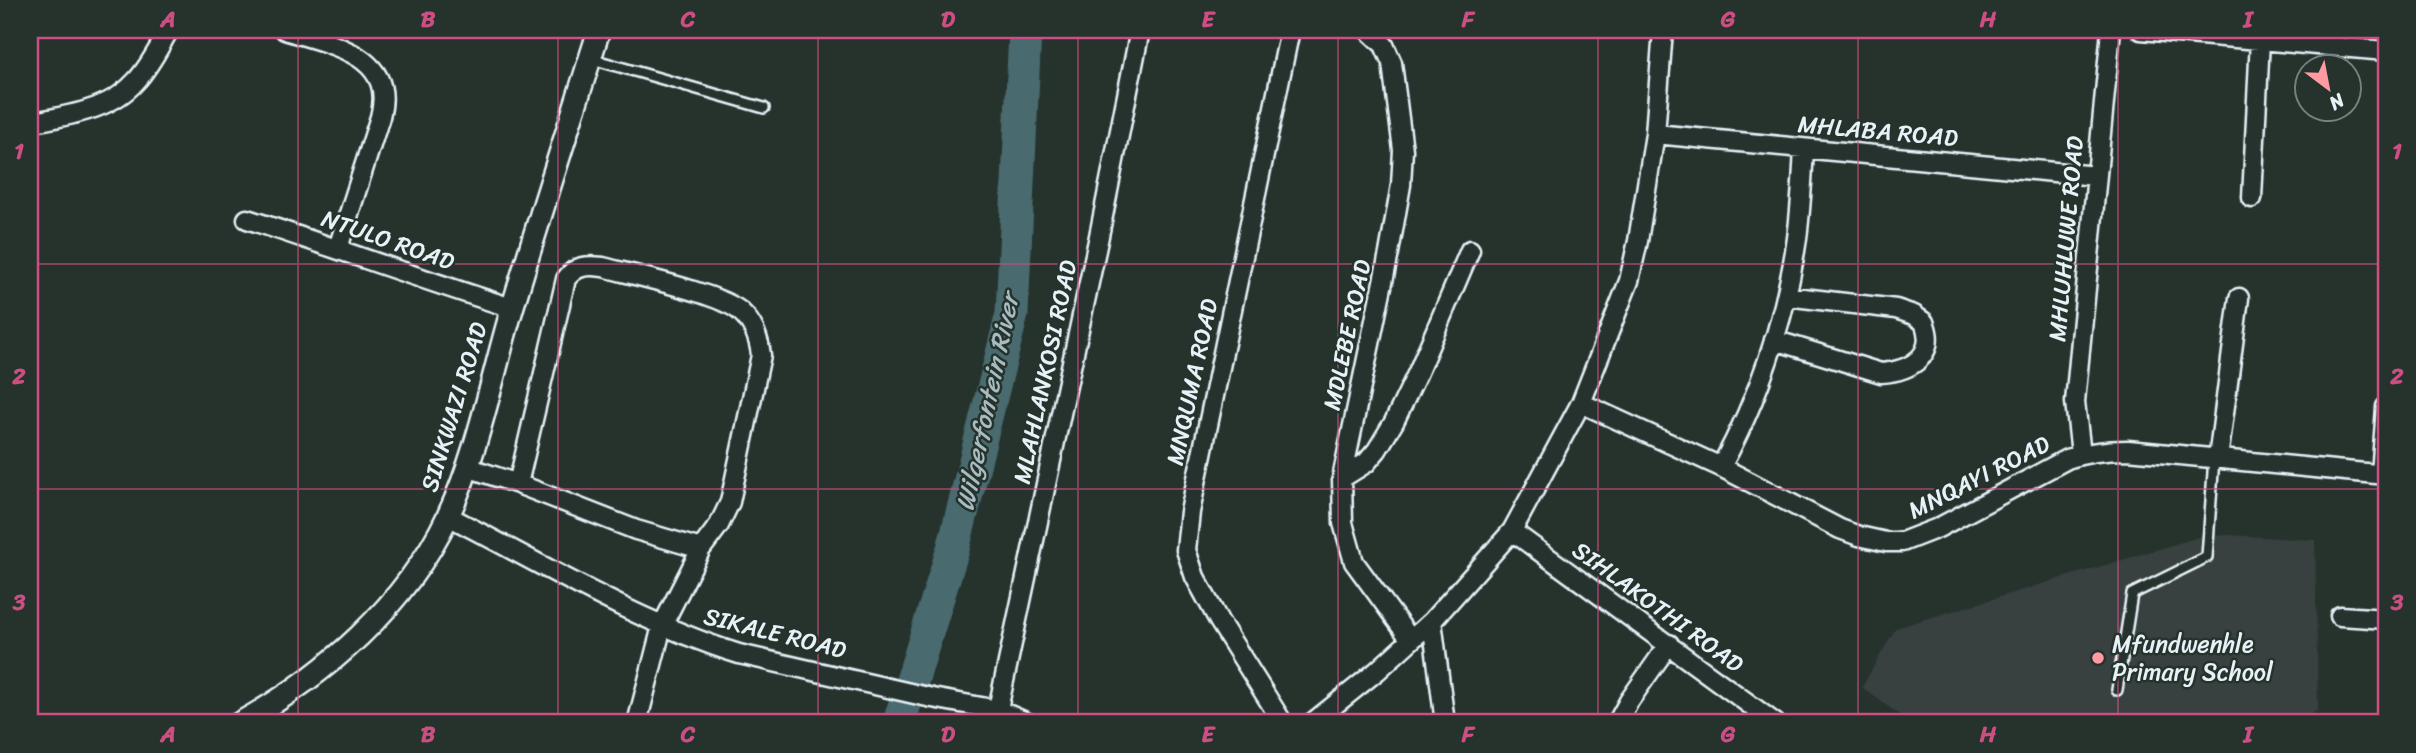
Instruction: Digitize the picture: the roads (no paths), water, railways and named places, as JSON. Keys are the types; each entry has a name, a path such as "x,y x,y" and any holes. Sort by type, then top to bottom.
{"street":[{"path":"30,123 105,105 122,94 137,81 169,30"},
{"path":"285,30 352,53 366,61 380,77 383,88 382,110 338,248"},
{"name":"SINKWAZI ROAD","path":"240,723 274,704 356,640 396,597 431,548 448,516 467,467 512,308 599,30"},
{"name":"MLAHLANKOSI ROAD","path":"996,716 1099,236 1140,30"},
{"name":"MNQUMA ROAD","path":"1283,723 1195,578 1186,550 1186,540 1192,499 1290,30"},
{"name":"MDLEBE ROAD","path":"1368,30 1384,45 1392,63 1403,150 1401,185 1389,253 1342,478 1343,523 1354,562 1411,640"},
{"path":"1312,723 1377,671 1432,621 1512,531 1581,402 1629,281 1638,242 1655,134 1663,30"},
{"name":"MHLUHLUWE ROAD","path":"2081,454 2075,402 2111,30"},
{"path":"2141,30 2260,40 2290,36 2386,51"},
{"path":"2252,198 2260,40"},
{"name":"MHLABA ROAD","path":"1655,134 2096,176"},
{"path":"1721,467 1757,395 1786,296 1797,243 1804,149"},
{"name":"NTULO ROAD","path":"247,219 512,308"},
{"path":"1342,478 1366,463 1394,422 1470,250"},
{"path":"518,484 566,279 572,272 587,265 603,267 727,302 751,322 759,337 761,355 730,502 719,525 701,549 662,626 637,723"},
{"path":"1774,340 1881,373 1895,372 1922,357 1929,342 1924,322 1914,315 1896,309 1786,296"},
{"path":"2216,458 2239,298"},
{"name":"MNQAYI ROAD","path":"1581,402 1721,467 1840,528 1859,536 1886,542 1902,541 1938,528 2067,459 2110,450 2383,475"},
{"path":"2383,475 2386,407"},
{"path":"467,467 636,530 701,549"},
{"name":"SIKALE ROAD","path":"448,516 662,626 739,654 861,680 1028,723"},
{"name":"SIHLAKOTHI ROAD","path":"1512,531 1775,723"},
{"path":"2340,616 2386,620"},
{"path":"1432,621 1445,723"},
{"path":"1617,723 1629,701 1669,645"}],"lane":[{"path":"590,58 764,108"},
{"path":"2117,690 2132,594 2207,557 2216,458"}],"waterway":[{"name":"Wilgerfontein River","path":"899,723 953,549 1012,314 1025,30"}],"place":[{"name":"Mfundwenhle Primary School","path":"2098,658"}]}
